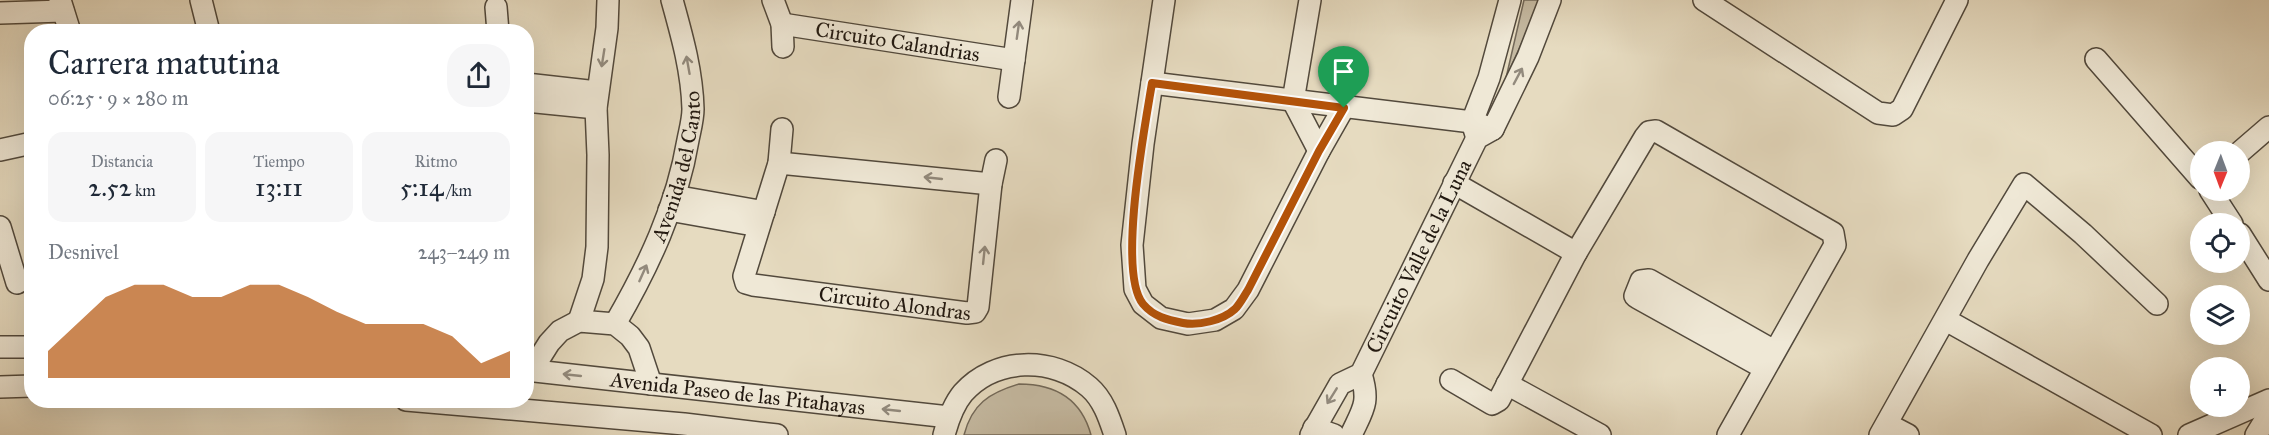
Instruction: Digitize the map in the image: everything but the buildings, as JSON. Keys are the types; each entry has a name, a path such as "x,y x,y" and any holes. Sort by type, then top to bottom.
{"street":[{"path":"201,0 207,24"},
{"path":"579,321 593,279 597,247 597,100 607,28 608,0"},
{"name":"Avenida del Canto","path":"615,324 641,278 672,203 686,154 693,111 690,67 672,0"},
{"path":"773,0 782,24 783,47"},
{"path":"1009,97 1022,0"},
{"path":"1164,0 1143,144 1132,245 1135,289 1143,304 1161,318 1188,324 1215,321 1234,309 1248,290 1319,151 1344,108"},
{"path":"1310,0 1293,101 1319,151"},
{"name":"Circuito Valle de la Luna","path":"1480,130 1489,78 1510,0"},
{"name":"Circuito Valle de la Luna","path":"1351,435 1366,398 1361,374 1480,130 1528,57 1550,0"},
{"path":"1704,0 1878,113 1893,115 1902,109 1957,0"},
{"path":"0,13 61,6 67,24"},
{"path":"496,7 497,24"},
{"name":"Circuito Calandrias","path":"782,24 1014,60"},
{"path":"2096,59 2190,167"},
{"path":"1152,83 1344,108 1480,130"},
{"path":"534,86 597,100"},
{"path":"534,101 597,100"},
{"path":"2250,143 2269,127"},
{"name":"Circuito Alondras","path":"782,129 779,163 744,276 747,283 753,285 967,313 975,312 978,307 991,184 996,160"},
{"path":"1452,380 1492,404 1499,400 1576,253 1645,137 1649,132 1656,131 1833,233 1835,246 1728,435"},
{"path":"0,150 24,145"},
{"path":"779,163 991,184"},
{"path":"1454,183 1576,253"},
{"path":"1908,435 1884,429 1978,260 2024,184 2083,234 2157,304"},
{"path":"672,203 761,219"},
{"path":"0,227 17,284"},
{"path":"2250,250 2269,280"},
{"path":"1649,280 1769,360 1638,298 1635,296 1635,291 1641,281 1649,280"},
{"path":"1946,320 2151,435"},
{"path":"534,363 560,331 579,321 615,324 630,336 639,348 651,384"},
{"path":"0,347 24,347"},
{"path":"946,426 963,393 985,375 1011,365 1040,364 1067,372 1090,387 1107,410 1115,435"},
{"name":"Avenida Paseo de las Pitahayas","path":"534,371 651,384 946,426"},
{"name":"Circuito Valle de la Luna","path":"1320,433 1340,384 1361,374"},
{"path":"1507,384 1600,435"},
{"path":"0,387 24,386"},
{"path":"2189,435 2269,400"},
{"name":"Avenida Paseo de las Pitahayas","path":"499,408 684,424 777,435"},
{"path":"2256,435 2269,414"}],"shaded area":[{"path":"1524,0 1541,0 1506,78"},
{"path":"1019,384 1044,387 1065,396 1081,411 1091,435 964,435 972,415 983,401 999,391"}],"route":[{"path":"1152,83 1344,108 1319,151 1248,290 1234,309 1215,321 1188,324 1161,318 1143,304 1135,289 1132,245 1152,83"}]}
